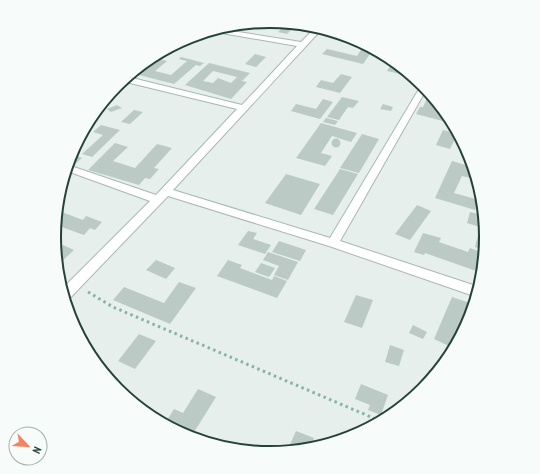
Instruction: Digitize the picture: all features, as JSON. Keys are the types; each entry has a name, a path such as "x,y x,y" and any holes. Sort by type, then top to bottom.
{"street":[{"path":"228,32 304,45"},
{"path":"68,291 162,196 315,33"},
{"path":"131,81 243,108"},
{"path":"333,243 421,92"},
{"path":"72,169 162,196 333,243 472,290"}],"path":[{"path":"75,284 113,307 374,418"}],"building":[{"path":"282,28 292,29 287,34 278,32"},
{"path":"327,49 357,56 361,50 370,54 363,64 322,54"},
{"path":"255,54 266,57 256,67 245,64"},
{"path":"181,57 204,63 200,66 196,65 174,84 139,75 160,59 167,61 155,71 171,75 187,61 179,59"},
{"path":"209,63 250,73 242,81 247,82 231,99 185,85","holes":["213,71 237,77 231,83 218,78 213,83 203,81"]},
{"path":"390,66 401,74 387,71"},
{"path":"341,74 352,77 340,93 316,87 321,80 333,83"},
{"path":"342,97 359,101 353,108 348,107 339,120 327,117"},
{"path":"323,99 333,102 320,119 291,111 296,104 316,109"},
{"path":"427,99 443,121 416,114 420,107 423,107"},
{"path":"383,104 393,107 391,111 380,109"},
{"path":"117,105 122,108 111,112 107,109"},
{"path":"134,110 143,112 130,124 121,122"},
{"path":"326,118 338,121 335,125 323,122"},
{"path":"321,123 357,133 351,142 332,136 321,153 332,156 325,166 296,158"},
{"path":"101,125 120,130 92,157 82,154 103,135 93,132"},
{"path":"443,130 451,132 455,140 450,149 436,145"},
{"path":"362,134 379,139 359,173 340,168"},
{"path":"334,139 338,139 340,143 338,147 334,147 332,145 332,141"},
{"path":"115,143 128,147 113,161 135,168 157,144 172,148 154,168 159,169 150,179 145,178 139,185 88,170"},
{"path":"77,156 82,158 75,164"},
{"path":"452,161 466,165 470,178 462,176 454,193 475,199 476,206 475,210 435,198"},
{"path":"340,169 358,174 333,215 314,209"},
{"path":"286,174 320,184 301,215 265,203"},
{"path":"417,205 431,211 410,240 395,234"},
{"path":"63,212 83,220 86,216 102,222 95,230 90,228 84,235 61,227"},
{"path":"470,212 478,214 479,227 467,223"},
{"path":"248,231 257,233 253,239 271,245 265,254 238,245"},
{"path":"479,231 479,248 475,247"},
{"path":"423,233 441,238 439,242 468,252 470,248 479,251 476,271 425,253 424,255 414,252"},
{"path":"279,241 306,250 300,261 272,252"},
{"path":"63,245 74,250 62,261 61,251 61,247"},
{"path":"268,252 298,262 288,280 274,275 279,266 263,260"},
{"path":"156,260 175,268 166,279 146,270"},
{"path":"228,260 242,265 240,268 272,280 274,276 287,281 277,298 217,276"},
{"path":"261,263 275,268 269,277 255,272"},
{"path":"179,282 196,288 170,324 113,300 124,287 164,303"},
{"path":"356,295 373,300 362,328 344,322"},
{"path":"452,297 468,302 449,346 434,339"},
{"path":"413,325 427,332 423,339 409,333"},
{"path":"139,334 156,341 135,369 118,361"},
{"path":"390,345 404,350 399,366 385,362"},
{"path":"361,384 388,395 380,415 368,410 370,405 355,399"},
{"path":"198,389 216,397 194,432 168,419 174,409 183,413"},
{"path":"296,431 314,438 312,442 290,445"}]}
